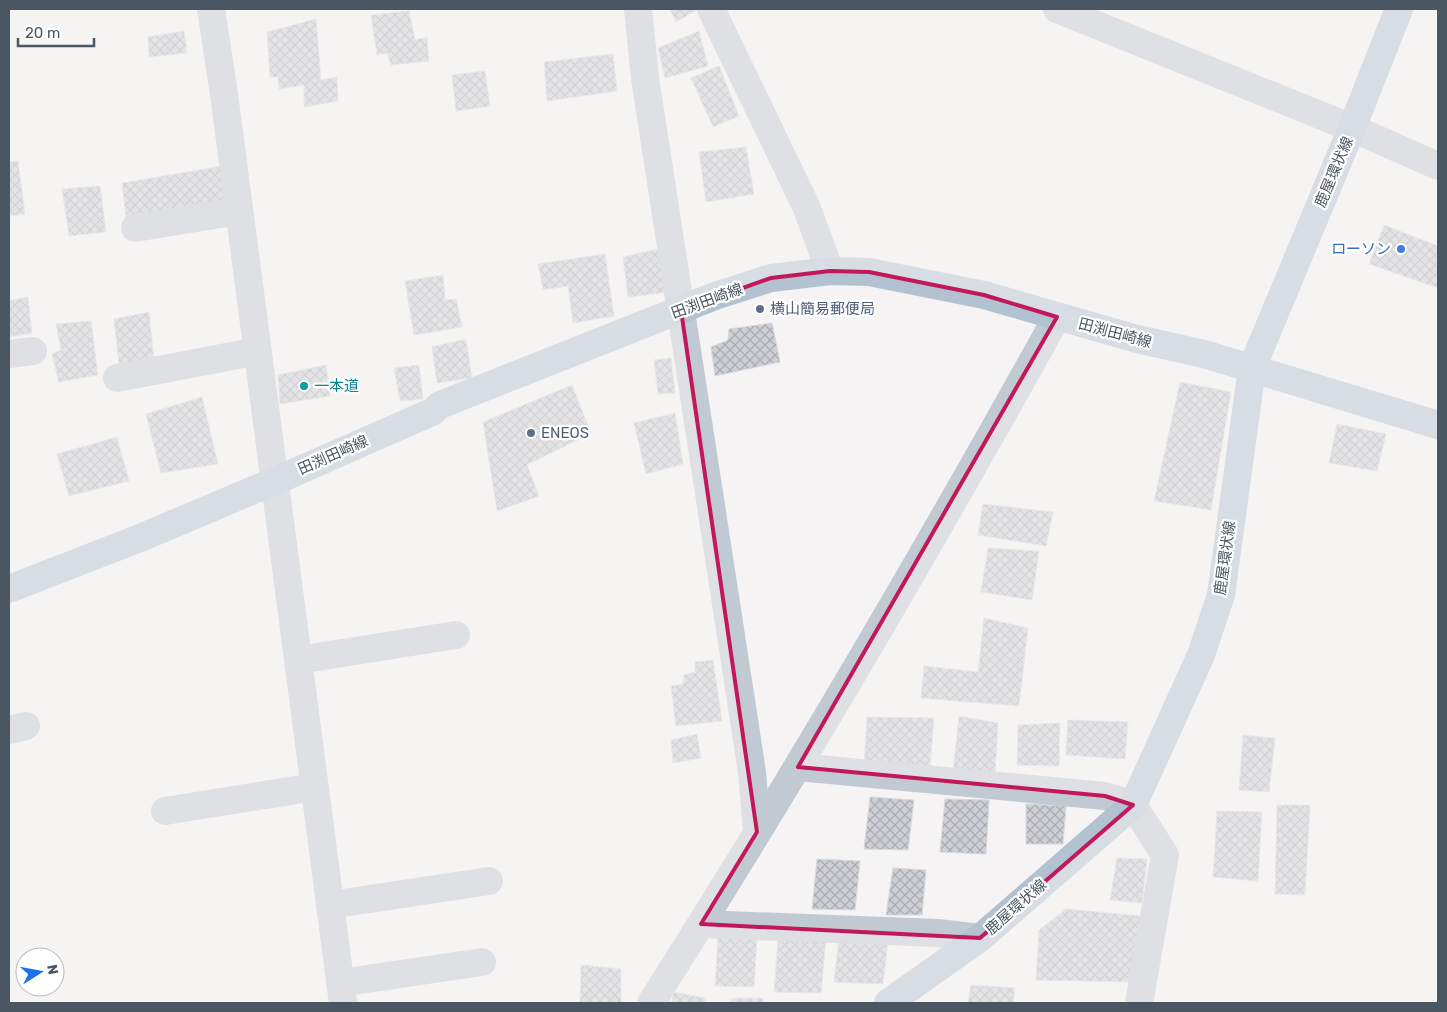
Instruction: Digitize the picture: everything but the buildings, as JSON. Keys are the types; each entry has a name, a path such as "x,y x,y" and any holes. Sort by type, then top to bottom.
{"main road":[{"name":"鹿屋環状線","path":"888,1003 980,938 1133,805 1201,656 1221,595 1252,368 1352,128 1399,9"},
{"name":"田渕田崎線","path":"9,589 140,538 275,481 432,412 440,405 715,296 772,278 830,271 869,272 984,295 1137,339 1204,354 1438,425"}],"street":[{"path":"211,9 240,211 342,993 482,962"},
{"path":"638,9 645,78 752,772 757,832"},
{"path":"711,9 806,206 830,271"},
{"path":"1057,9 1352,128 1438,166"},
{"path":"135,228 240,211"},
{"path":"650,1003 798,767 967,479 1057,317"},
{"path":"117,378 258,351"},
{"path":"298,660 456,635"},
{"path":"798,767 1105,796 1133,805 1165,855 1139,1003"},
{"path":"166,811 315,788"},
{"path":"330,906 489,881"},
{"path":"701,924 938,933 980,938"}],"highlighted area":[{"path":"830,271 869,272 984,295 1057,317 798,767 1105,796 1133,805 980,938 701,924 757,832 681,310 771,278"}],"place":[{"name":"ローソン","path":"1401,249"},
{"name":"横山簡易郵便局","path":"760,309"},
{"name":"一本道","path":"304,386"},
{"name":"ENEOS","path":"531,433"}]}
